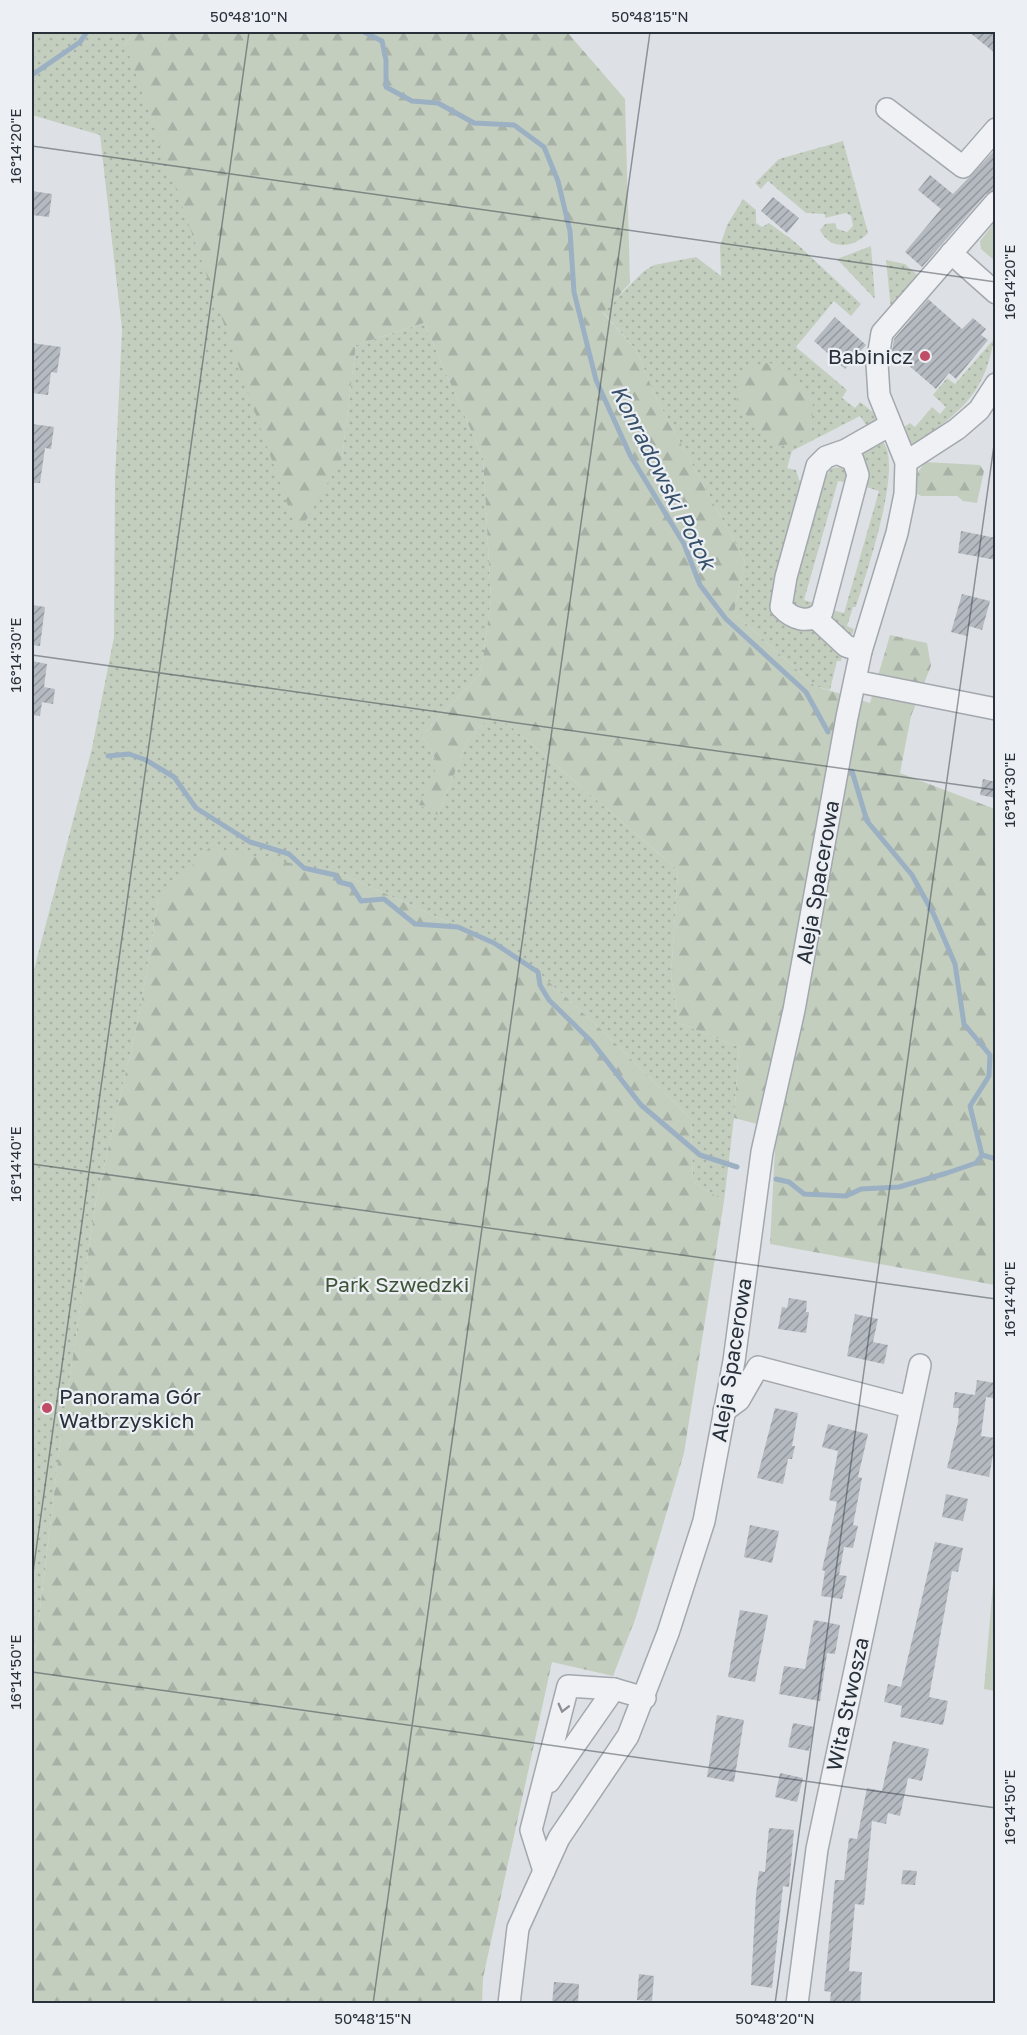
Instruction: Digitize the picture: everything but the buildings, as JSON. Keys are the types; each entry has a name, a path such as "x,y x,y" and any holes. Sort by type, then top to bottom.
{"street":[{"path":"887,109 963,167 996,129"},
{"path":"996,202 882,333 877,374 879,395 906,462 957,429 980,410 996,384"},
{"path":"951,254 996,292"},
{"path":"839,454 853,460 858,475 822,612 816,618 790,617 781,607 786,577 817,466 826,457 839,454 890,425"},
{"name":"Aleja Spacerowa","path":"508,2004 518,1928 559,1838 628,1736 645,1698 704,1521 735,1347 762,1152 794,1010 861,651 897,533 905,494 906,462"},
{"path":"816,618 828,633 846,646 861,651"},
{"path":"855,681 996,709"},
{"path":"735,1347 747,1355 758,1367 910,1407"},
{"name":"Wita Stwosza","path":"797,2004 817,1849 920,1365"},
{"path":"724,1411 739,1400 758,1367"},
{"path":"544,1871 531,1830 568,1686 615,1689 645,1698"},
{"path":"541,1793 615,1689"}],"green space":[{"path":"32,32 136,32 125,44 342,458 356,345 424,323 483,458 491,599 481,673 422,735 438,764 438,815 468,740 494,712 678,870 671,976 679,1023 739,1047 734,1118 724,1201 693,1182 691,1119 606,1034 538,972 494,943 340,873 158,901 140,1011 96,1201 61,1436 32,1676 32,977 92,748 114,637 115,479 122,329 100,135 32,115"},
{"path":"136,32 567,32 625,99 630,283 603,313 637,351 656,398 745,561 734,613 815,686 870,703 890,635 927,643 931,666 911,716 900,773 995,809 995,1285 770,1244 776,1129 734,1118 739,1047 679,1023 671,976 678,870 494,712 468,740 438,815 419,805 438,764 422,735 481,673 491,599 483,458 424,323 356,345 342,458 298,534 125,44"},
{"path":"843,141 868,233 856,242 842,245 824,237 820,230 825,224 835,223 837,229 847,232 853,226 851,216 846,213 825,218 825,214 806,213 768,181 761,189 755,183 779,159"},
{"path":"743,199 756,210 756,223 762,227 769,223 795,242 861,304 851,316 834,301 796,347 847,390 842,398 855,408 860,402 873,412 876,420 866,425 860,416 792,451 787,468 796,470 799,480 806,486 781,571 790,626 819,632 843,650 841,661 837,661 830,690 815,686 734,613 745,561 656,398 637,351 603,312 644,271 654,265 696,257 721,276 720,246 727,225"},
{"path":"995,222 995,261 981,249 980,241"},
{"path":"871,246 875,299 837,259"},
{"path":"886,260 905,264 922,279 891,310"},
{"path":"994,339 983,377 966,403 912,448 907,446 904,427 910,423 915,427 932,407 940,414 946,407 933,395 947,378 955,384"},
{"path":"764,363 782,364 796,377 813,402 811,435 797,443 777,446 737,406 737,379 750,369"},
{"path":"882,441 888,453 889,472 886,495 867,571 856,607 853,607 847,626 854,629 851,638 831,618 832,610 844,613 879,491 866,487 862,453"},
{"path":"925,462 980,465 984,471 977,503 963,501 957,496 921,496 914,492 916,475"},
{"path":"841,467 848,472 850,483 838,481 804,600 818,604 808,613 793,605 792,597 825,477 832,468"},
{"name":"Park Szwedzki","path":"210,847 340,873 494,943 538,972 606,1034 691,1119 693,1182 724,1201 684,1453 636,1617 613,1676 552,1662 483,1978 482,2003 32,2003 32,1676 61,1436 96,1201 140,1011 158,901"},
{"path":"995,1560 995,1691 984,1689"}],"waterway":[{"path":"32,75 80,42 87,32"},
{"name":"Konradowski Potok","path":"364,32 382,41 386,60 386,87 412,101 438,103 474,123 514,125 544,147 558,181 570,231 574,292 596,380 630,455 684,544 700,585 726,619 806,692 828,732"},
{"path":"108,756 129,754 146,760 174,777 196,808 250,842 289,854 304,868 335,875 339,882 351,885 361,901 384,899 415,924 458,927 494,943 538,972 540,985 549,1000 592,1042 641,1105 700,1155 737,1167"},
{"name":"Konradowski Potok","path":"852,771 867,821 912,875 934,915 955,964 964,1024 990,1055 989,1076 970,1106 982,1155 996,1159"},
{"path":"776,1179 789,1182 804,1194 846,1196 861,1189 899,1187 947,1173 976,1163 982,1155"}],"place":[{"name":"Babinicz","path":"925,356"},
{"name":"Panorama Gór Wałbrzyskich","path":"47,1408"}]}
